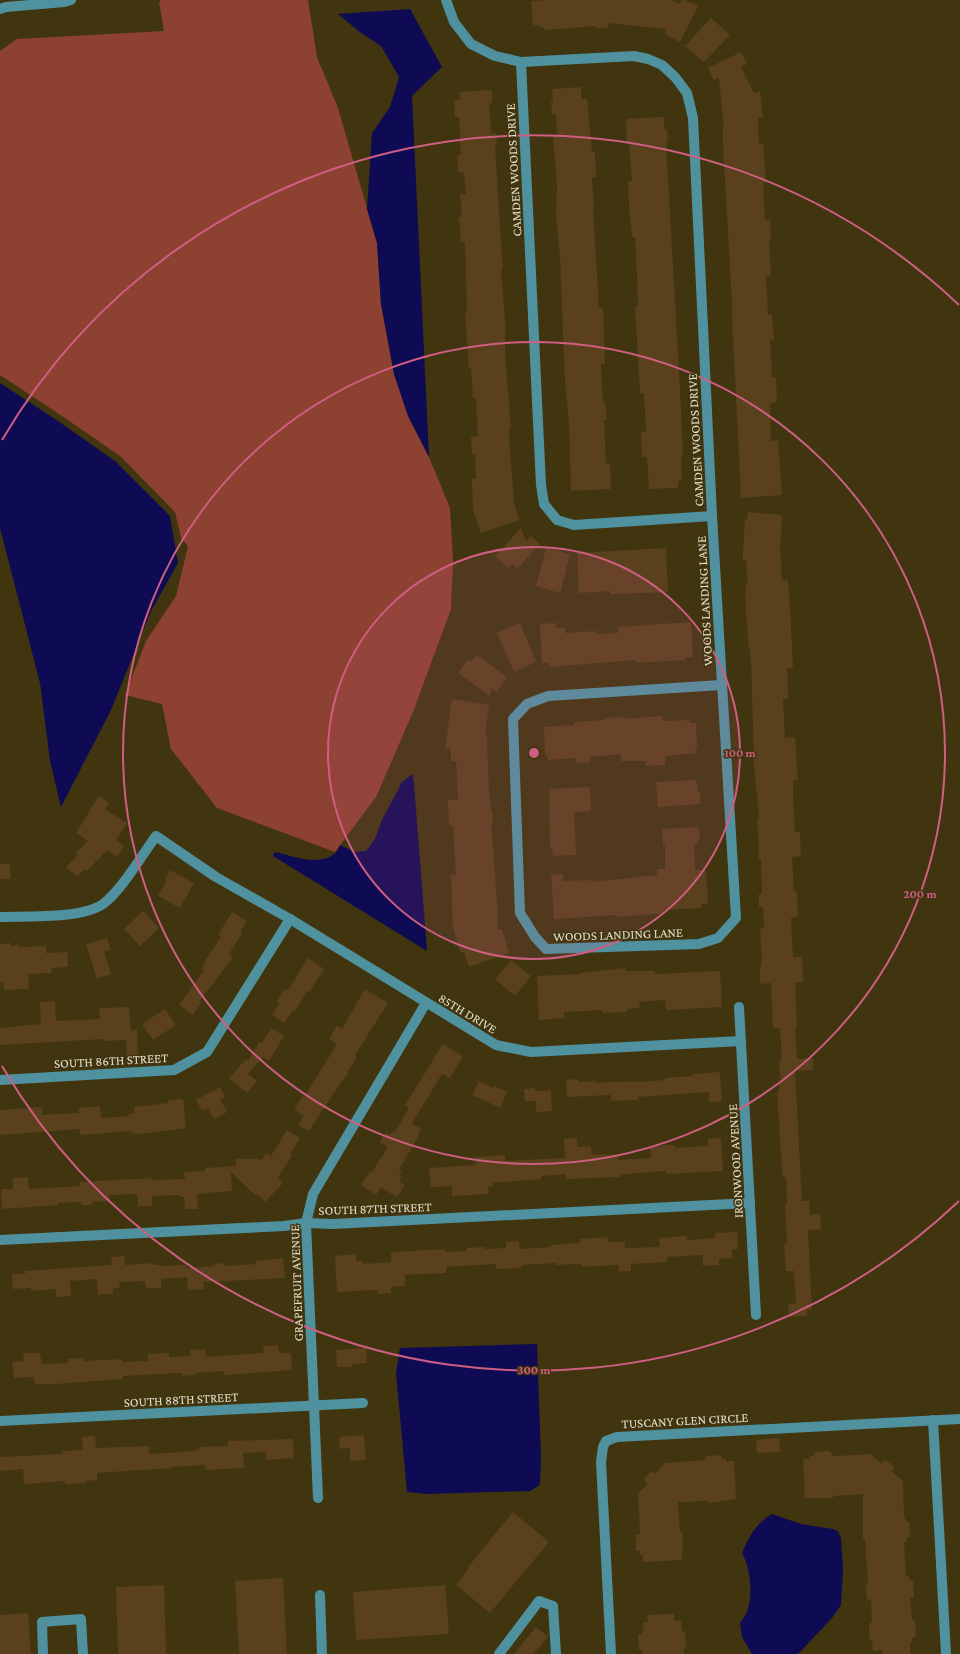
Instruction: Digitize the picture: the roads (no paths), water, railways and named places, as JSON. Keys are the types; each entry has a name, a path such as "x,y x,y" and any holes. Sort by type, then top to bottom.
{"street":[{"path":"0,9 6,7 64,2 71,0"},
{"name":"CAMDEN WOODS DRIVE","path":"446,0 454,22 471,44 495,56 521,62 634,56 662,65 675,77 687,93 693,118 712,516 574,524 557,520 544,504 541,486 521,62"},
{"name":"WOODS LANDING LANE","path":"712,516 736,918 718,938 699,944 546,949 535,938 520,913 513,718 528,704 548,696 721,685"},
{"name":"85TH DRIVE","path":"0,917 78,914 102,904 118,888 156,836 216,877 290,920 496,1045 531,1052 741,1041"},
{"name":"SOUTH 86TH STREET","path":"0,1080 174,1070 207,1052 290,920"},
{"name":"GRAPEFRUIT AVENUE","path":"318,1498 306,1223 313,1194 426,1003"},
{"name":"IRONWOOD AVENUE","path":"739,1007 756,1315"},
{"name":"SOUTH 87TH STREET","path":"0,1240 284,1226 306,1223 333,1224 750,1203"},
{"name":"SOUTH 88TH STREET","path":"0,1421 363,1402"},
{"name":"TUSCANY GLEN CIRCLE","path":"611,1654 601,1462 603,1447 606,1441 618,1437 960,1419"},
{"path":"933,1420 946,1654"},
{"path":"320,1595 322,1654"},
{"path":"499,1654 539,1601 553,1606 556,1654"},
{"path":"43,1654 42,1622 81,1620 82,1654"}]}
